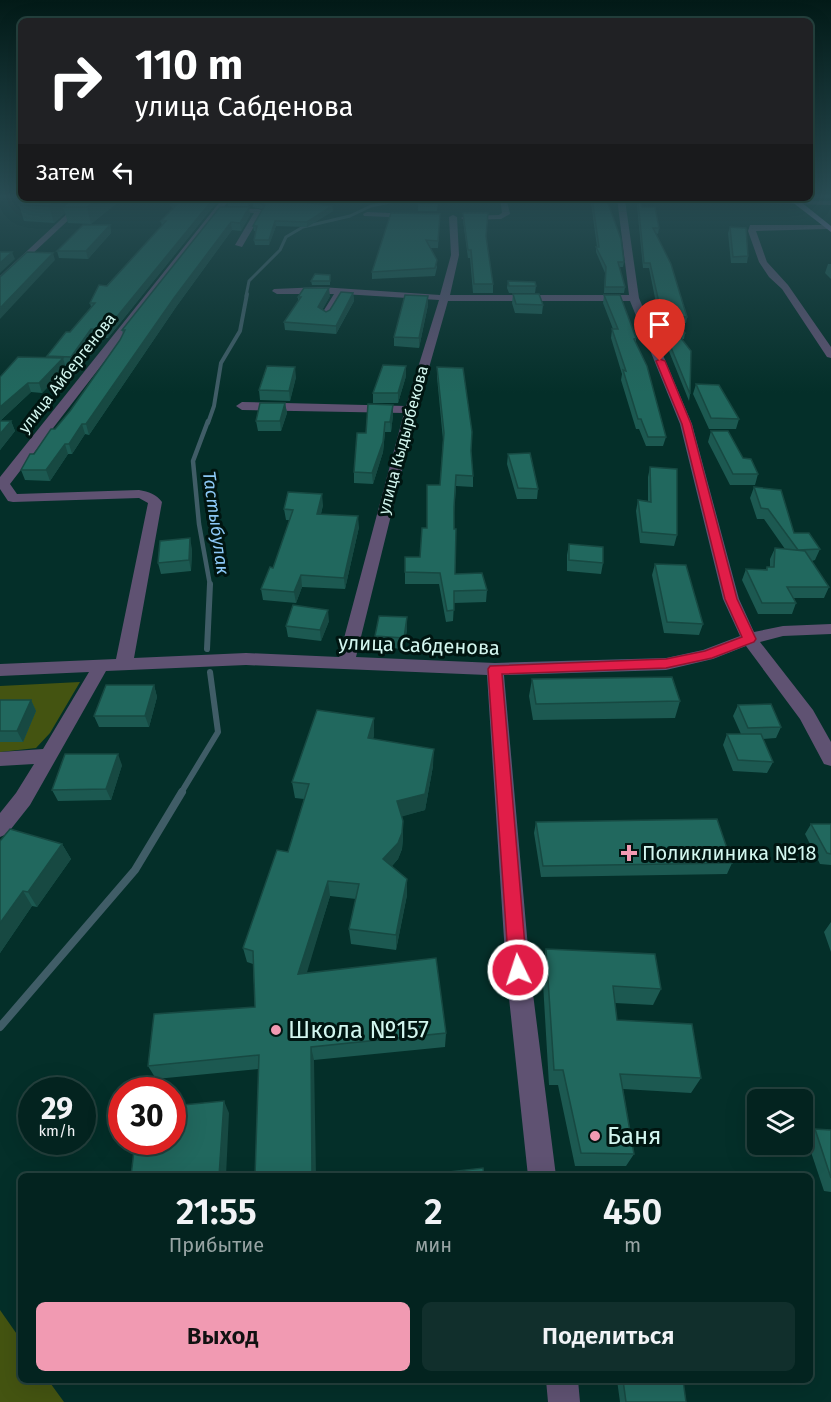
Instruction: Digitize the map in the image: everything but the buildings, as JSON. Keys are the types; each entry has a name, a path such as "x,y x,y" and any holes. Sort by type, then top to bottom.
{"street":[{"path":"0,281 21,261"},
{"name":"улица Айбергенова","path":"124,664 154,502 150,497 139,494 7,498 3,484 177,261"},
{"name":"улица Кыдырбекова","path":"346,663 411,410 434,325 445,298 454,261"},
{"path":"629,261 634,298 686,424 731,599 749,639 807,716 831,759"},
{"path":"763,261 784,287 831,355"},
{"path":"277,291 445,298 634,298"},
{"path":"326,315 339,292"},
{"path":"242,406 411,410"},
{"name":"улица Сабденова","path":"0,670 246,659 495,669 666,664 707,655 749,639 783,631 831,629"},
{"path":"0,828 23,799 100,665"},
{"path":"495,669 518,970 542,1173"},
{"path":"0,759 49,756"},
{"path":"562,1383 564,1402"}],"green space":[{"path":"80,682 50,733 36,748 0,752 0,686"},
{"path":"0,1310 18,1336 18,1383 50,1383 64,1402 0,1402"}],"waterway":[{"name":"Тастыбулак","path":"246,296 249,281 269,261"},
{"name":"Тастыбулак","path":"208,423 214,406 221,363 240,331 247,294"},
{"name":"Тастыбулак","path":"208,421 193,461 199,524 210,585"},
{"name":"Тастыбулак","path":"207,649 210,585"},
{"name":"Тастыбулак","path":"181,793 218,732 210,672"},
{"name":"Тастыбулак","path":"0,1027 135,870 182,792"}],"place":[{"name":"Поликлиника №18","path":"629,853"},
{"name":"Школа №157","path":"276,1030"},
{"name":"Баня","path":"595,1136"}],"route":[{"path":"518,970 495,669 666,664 707,655 749,639 731,599 686,424 660,361"}]}
